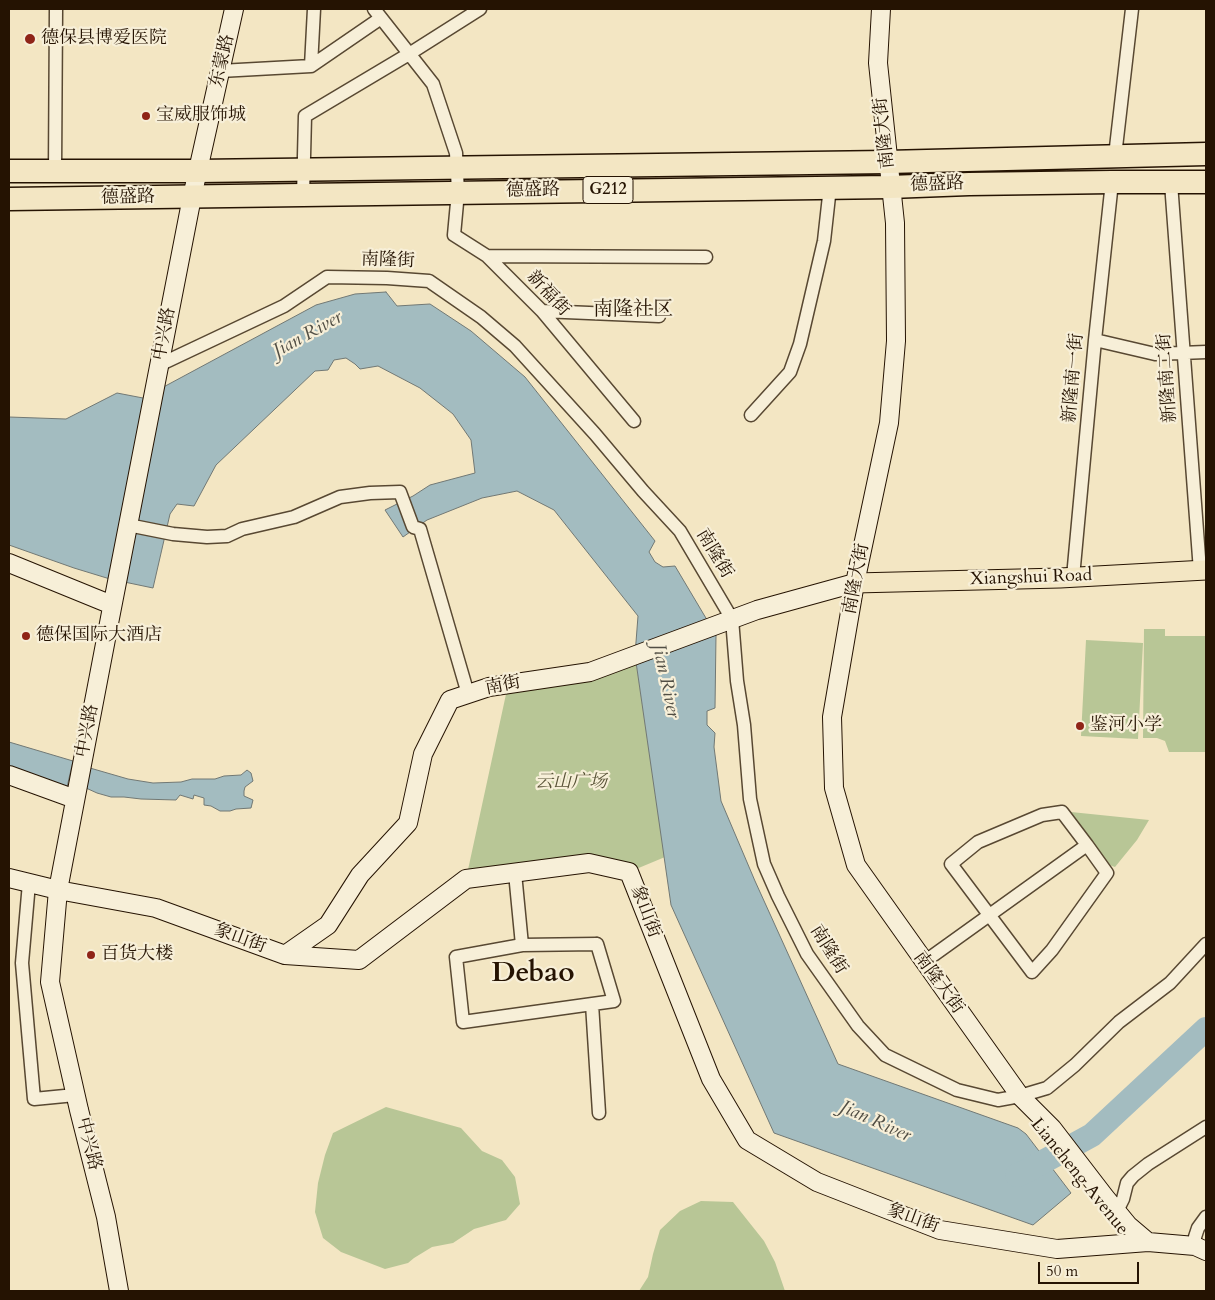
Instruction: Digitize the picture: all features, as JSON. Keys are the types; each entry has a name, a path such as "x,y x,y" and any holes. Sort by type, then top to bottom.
{"highway":[{"name":"G212","path":"9,171 304,170 1206,154"},
{"name":"德盛路","path":"9,199 1206,182"}],"main road":[{"name":"东蒙路","path":"198,171 234,9"},
{"name":"南隆大街","path":"881,9 878,63 895,223 896,341 889,423 855,583 832,717 834,788 856,865 1017,1097"},
{"name":"中兴路","path":"119,1291 106,1217 75,1096 50,982 58,890 198,171"},
{"path":"9,563 112,605"},
{"name":"Xiangshui Road","path":"855,583 1073,577 1203,571"},
{"name":"南街","path":"285,955 328,925 360,875 408,823 423,754 450,700 489,687 590,672 757,610 855,583"},
{"path":"9,775 75,800"},
{"name":"象山街","path":"9,878 58,890 156,908 285,955 359,960 466,879 589,863 629,872 711,1079 748,1140 817,1182 940,1230 1058,1249 1140,1242"},
{"name":"Liancheng Avenue","path":"1017,1097 1048,1130 1101,1199 1148,1251 1193,1256 1206,1261"},
{"name":"Liancheng Avenue","path":"1101,1199 1116,1211 1140,1242 1201,1248"}],"street":[{"path":"54,171 56,9"},
{"path":"311,66 314,9"},
{"path":"303,196 305,116 480,9"},
{"path":"1115,156 1132,9"},
{"path":"220,71 311,66 378,14 433,84 456,153 458,192"},
{"name":"新隆南一街","path":"1073,577 1112,182"},
{"name":"新隆南二街","path":"1171,183 1203,571"},
{"path":"751,415 790,372 800,344 824,241 830,187"},
{"name":"新福街","path":"458,192 454,235 487,256 542,312 634,420"},
{"path":"487,256 706,257"},
{"name":"南隆街","path":"159,365 284,306 327,277 429,281 481,317 515,346 680,531 732,619 750,799 764,864 807,954 858,1026 884,1055 957,1090 998,1100 1017,1097 1047,1088 1075,1065 1119,1022 1170,983 1206,944"},
{"path":"542,312 659,316"},
{"path":"1095,340 1155,354 1206,352"},
{"path":"128,525 173,534 207,537 227,536 242,529 294,517 340,497 400,492 413,527 420,529 468,694"},
{"path":"1062,812 1107,873 1052,950 1032,972 989,914 951,864 978,842 1042,815 1062,812"},
{"path":"924,962 1088,845"},
{"path":"515,872 522,945"},
{"path":"29,883 22,963 34,1099 75,1096"},
{"path":"597,944 614,1001 592,1004 463,1022 456,957 522,945 597,944"},
{"path":"592,1004 599,1113"},
{"path":"1116,1211 1123,1199 1127,1182 1133,1176 1148,1164 1206,1128"},
{"path":"1201,1248 1195,1237 1198,1228 1206,1217"}],"green space":[{"path":"1144,629 1165,629 1165,636 1206,636 1206,752 1169,752 1165,741 1157,738 1143,738"},
{"path":"1086,640 1143,643 1138,739 1081,736"},
{"name":"云山广场","path":"635,655 665,857 629,872 589,863 466,879 508,685"},
{"path":"1071,812 1149,820 1137,840 1115,867 1109,865"},
{"path":"386,1107 461,1128 482,1151 502,1160 515,1177 520,1204 506,1220 474,1229 453,1243 432,1247 408,1263 385,1269 341,1252 323,1238 315,1212 318,1183 325,1155 333,1133"},
{"path":"701,1201 733,1202 764,1241 775,1262 785,1291 639,1291 648,1277 660,1230 680,1211"}],"water":[{"path":"386,292 397,306 430,304 471,331 525,377 655,541 649,552 655,562 663,567 675,566 716,635 715,708 707,711 707,725 715,733 714,747 721,801 838,1064 1018,1128 1026,1134 1071,1193 1033,1225 774,1133 671,905 635,655 638,616 554,510 517,491 482,498 427,520 403,537 385,510 430,485 475,473 471,440 453,414 420,388 378,366 360,369 346,358 334,360 328,370 315,371 216,465 194,506 177,504 170,514 153,588 110,579 9,545 9,417 66,419 117,393 143,398 316,305 355,294"},
{"path":"9,742 73,761 67,787 9,771"},
{"path":"90,768 128,779 153,783 215,779 224,776 241,775 247,770 251,773 253,781 245,787 244,796 253,800 251,808 220,811 211,806 204,805 204,798 194,795 193,799 180,795 176,800 111,797 86,788"}],"waterway":[{"name":"Jian River","path":"1017,1175 1092,1135 1206,1029"}],"place":[{"name":"德保县博爱医院","path":"30,39"},
{"name":"宝威服饰城","path":"146,116"},
{"name":"德保国际大酒店","path":"26,636"},
{"name":"鉴河小学","path":"1080,726"},
{"name":"百货大楼","path":"91,955"}],"district":[{"name":"南隆社区","path":"633,310"},
{"name":"Debao","path":"533,975"}]}
